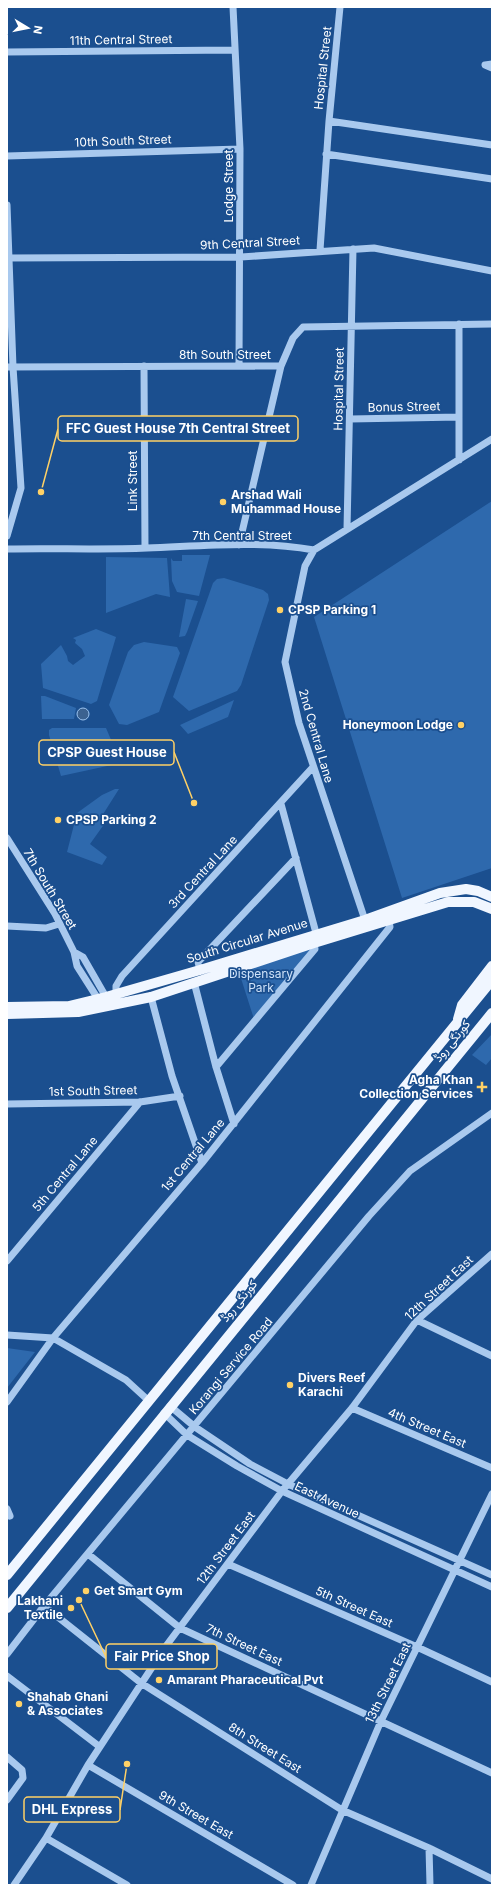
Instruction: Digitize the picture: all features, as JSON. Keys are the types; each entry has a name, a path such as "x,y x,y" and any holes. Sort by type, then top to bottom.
{"main road":[{"name":"South Circular Avenue","path":"7,1007 70,1006 107,997 366,923 440,893 457,890 474,890 492,897"},
{"name":"South Circular Avenue","path":"366,923 389,920 456,901 474,902 492,909"},
{"name":"South Circular Avenue","path":"7,1014 78,1012 151,997 315,938"},
{"path":"456,1025 462,1005 492,966"},
{"name":"کورنگی روڈ","path":"7,1576 492,980"},
{"name":"کورنگی روڈ","path":"7,1608 492,1013"}],"street":[{"name":"Lodge Street","path":"233,7 240,149 241,257 239,366"},
{"name":"Hospital Street","path":"320,250 326,154 340,7"},
{"name":"11th Central Street","path":"7,52 234,50"},
{"path":"492,64 485,65 492,68"},
{"path":"329,121 492,145"},
{"name":"10th South Street","path":"7,156 240,149"},
{"path":"326,154 492,179"},
{"path":"7,205 10,367 21,488 7,536"},
{"name":"9th Central Street","path":"9,258 241,257 320,250 374,248 492,271"},
{"name":"Hospital Street","path":"347,530 353,249"},
{"path":"459,324 459,460"},
{"name":"8th South Street","path":"10,367 281,366 293,338 302,327 492,324"},
{"name":"Link Street","path":"144,366 144,548"},
{"path":"239,545 281,366"},
{"name":"Bonus Street","path":"350,419 459,417"},
{"path":"314,550 492,439"},
{"name":"7th Central Street","path":"7,549 144,548 239,545 292,546 314,550"},
{"name":"2nd Central Lane","path":"314,550 305,566 285,662 299,723 366,923"},
{"name":"3rd Central Lane","path":"107,997 122,976 281,804 313,767"},
{"path":"216,1067 315,949 315,938 296,858 281,804"},
{"name":"7th South Street","path":"7,838 55,914 74,952 77,966 107,997"},
{"path":"200,970 198,962 296,858"},
{"name":"1st Central Lane","path":"7,1402 53,1338 202,1164 234,1124 390,927 389,920"},
{"path":"7,926 46,928 59,924"},
{"path":"194,982 216,1067 234,1124"},
{"path":"151,997 172,1076 202,1164"},
{"name":"1st South Street","path":"7,1104 140,1102 180,1096"},
{"name":"5th Central Lane","path":"7,1261 140,1102"},
{"name":"Korangi Service Road","path":"7,1654 44,1606 369,1216 410,1171 492,1113"},
{"name":"12th Street East","path":"14,1885 46,1838 88,1765 141,1683 282,1491 352,1408 417,1320 492,1254"},
{"path":"417,1320 492,1356"},
{"path":"7,1335 53,1338 126,1380 149,1401"},
{"name":"4th Street East","path":"352,1408 492,1468"},
{"name":"East Avenue","path":"167,1410 195,1426 250,1464 288,1484 492,1575"},
{"name":"East Avenue","path":"167,1410 187,1435 237,1466 282,1491 492,1587"},
{"name":"13th Street East","path":"311,1885 381,1721 492,1494"},
{"name":"7th Street East","path":"88,1554 180,1628 492,1773"},
{"name":"5th Street East","path":"228,1564 417,1647 492,1682"},
{"name":"8th Street East","path":"44,1606 141,1683 342,1810 429,1848 492,1879"},
{"path":"7,1676 100,1747"},
{"path":"7,1757 22,1770 23,1778 7,1800"},
{"name":"9th Street East","path":"88,1765 293,1885"},
{"path":"46,1838 127,1885"},
{"path":"429,1848 430,1885"}],"green space":[{"name":"Honeymoon Lodge","path":"492,501 492,868 402,898 314,617"},
{"path":"182,555 210,555 199,596 177,592 172,581 171,558 173,561 182,561"},
{"path":"106,557 167,558 170,597 156,594 106,613"},
{"path":"224,578 263,590 268,594 269,600 241,685 237,691 189,711 173,697 213,583 217,579"},
{"path":"186,599 198,601 185,636 179,637"},
{"path":"96,629 116,637 97,701 91,704 43,688 41,664 61,645 68,661 73,665 85,656 82,649 75,643 76,640 73,638"},
{"path":"144,642 177,647 180,653 159,712 127,725 119,724 109,705 128,652 134,645"},
{"path":"41,696 45,696 76,708 74,719 42,719"},
{"path":"234,700 228,717 188,734 180,725"},
{"path":"52,728 106,728 121,763 61,776 49,735 49,730"},
{"path":"115,789 119,789 100,819 105,823 90,844 107,857 102,865 67,852 77,813 102,795"},
{"name":"Dispensary Park","path":"313,944 314,949 254,1019 238,969"},
{"path":"492,1034 492,1058 486,1065 472,1055"},
{"path":"7,1348 35,1352 7,1388"}],"shaded area":[{"path":"81,708 85,708 89,714 85,720 81,720 77,716 77,712"}],"place":[{"name":"FFC Guest House 7th Central Street","path":"41,492"},
{"name":"Arshad Wali Muhammad House","path":"223,502"},
{"name":"CPSP Parking 1","path":"280,610"},
{"name":"Honeymoon Lodge","path":"461,725"},
{"name":"CPSP Guest House","path":"194,803"},
{"name":"CPSP Parking 2","path":"58,820"},
{"name":"Agha Khan Collection Services","path":"482,1087"},
{"name":"Divers Reef Karachi","path":"290,1385"},
{"name":"Get Smart Gym","path":"86,1591"},
{"name":"Fair Price Shop","path":"79,1600"},
{"name":"Lakhani Textile","path":"71,1608"},
{"name":"Amarant Pharaceutical Pvt","path":"159,1680"},
{"name":"Shahab Ghani & Associates","path":"19,1704"},
{"name":"DHL Express","path":"127,1764"}]}
